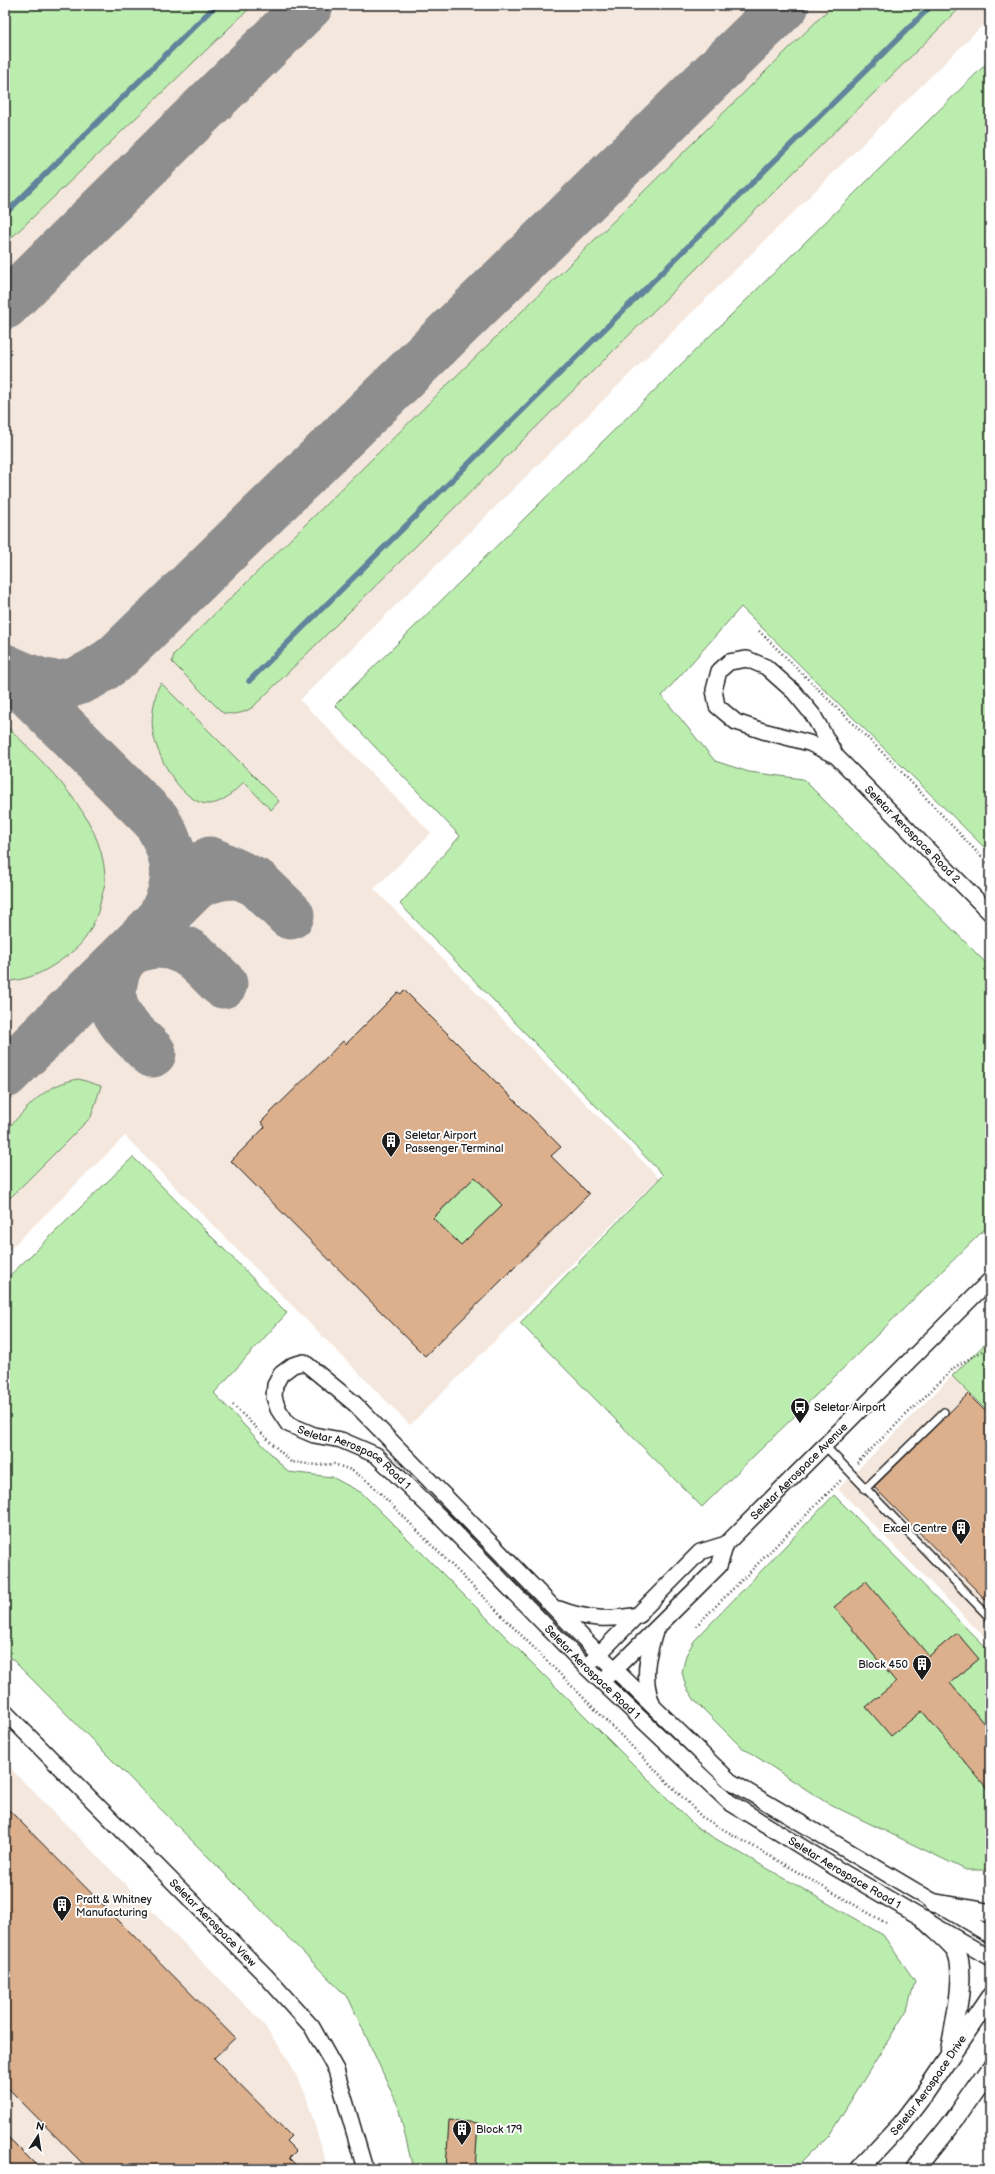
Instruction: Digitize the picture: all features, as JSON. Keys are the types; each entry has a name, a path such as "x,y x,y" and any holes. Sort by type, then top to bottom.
{"street":[{"name":"Seletar Aerospace Road 2","path":"836,756 809,743 736,722 717,706 714,690 719,671 729,662 747,659 766,666 794,692 812,715 836,756 990,913"},
{"name":"Seletar Aerospace Avenue","path":"601,1682 616,1669 718,1566 726,1544 990,1280"},
{"name":"Seletar Aerospace Road 1","path":"990,1935 730,1781 600,1654 355,1404 304,1362 293,1364 281,1374 275,1385 274,1397 278,1409 288,1424 314,1435 341,1440 376,1456 440,1518 601,1682 729,1802 990,1958"},
{"path":"440,1518 453,1505"},
{"name":"Seletar Aerospace Avenue","path":"586,1667 640,1615 700,1552 726,1544"},
{"path":"554,1607 574,1615 595,1619 615,1620 640,1615"},
{"path":"653,1706 646,1690 645,1673 655,1629"},
{"name":"Seletar Aerospace View","path":"5,1712 265,1974 312,2027 336,2070 365,2169"},
{"path":"934,1903 990,1914"},
{"path":"926,1921 955,1950 960,1967 960,1991 949,2056"},
{"name":"Seletar Aerospace Drive","path":"859,2169 901,2124 990,1996"},
{"path":"915,2169 955,2119 990,2069"}],"lane":[{"path":"865,1489 944,1412"},
{"path":"825,1446 990,1618"}],"path":[{"path":"759,632 891,761 990,866"},
{"path":"233,1405 291,1462 317,1465 334,1464 351,1470 369,1482 702,1817 886,1923"}],"shaded area":[{"path":"5,5 990,5 990,18 300,700 431,833 374,889 659,1178 410,1425 125,1136 5,1254"},
{"name":"Excel Centre","path":"952,1376 990,1414 990,1643 838,1489"},
{"name":"Pratt & Whitney Manufacturing","path":"5,1763 259,2019 287,2057 305,2093 328,2169 5,2169"}],"green space":[{"path":"5,5 253,5 5,244"},
{"path":"833,5 963,5 253,707 238,713 223,713 172,662 174,654"},
{"path":"990,60 990,853 741,607 662,696 715,761 749,772 803,779 990,967 990,1224 702,1507 520,1323 663,1175 400,904 460,836 335,705"},
{"path":"161,683 279,801 271,810 244,782 219,802 208,804 198,802 181,788 166,768 153,732 153,710 157,691"},
{"path":"5,724 53,774 82,811 93,831 101,853 105,884 100,906 92,928 83,941 73,951 50,968 33,976 24,979 5,981"},
{"path":"79,1079 101,1086 91,1117 5,1203 5,1131 30,1105 47,1091 56,1086"},
{"path":"133,1157 287,1313 214,1393 288,1472 332,1477 362,1493 697,1828 883,1935 915,1981 907,2010 830,2134 795,2169 413,2169 398,2106 349,1999 5,1652 5,1280"},
{"path":"475,1177 502,1205 461,1245 433,1218"},
{"path":"990,1339 990,1414 952,1376"},
{"path":"834,1495 990,1652 990,1870 966,1870 827,1803 740,1746 696,1702 686,1687 682,1672 686,1655 694,1641"}],"building":[{"name":"Seletar Airport Passenger Terminal","path":"404,990 561,1147 551,1156 589,1194 425,1356 231,1161 265,1127 261,1122 343,1041 346,1044 398,992 401,994","holes":["475,1177 502,1205 461,1245 433,1218"]},
{"name":"Excel Centre","path":"968,1394 990,1416 990,1604 874,1487"},
{"name":"Block 450","path":"866,1581 929,1656 957,1633 979,1659 950,1683 990,1731 990,1792 922,1711 891,1736 866,1707 896,1682 834,1607"},
{"name":"Pratt & Whitney Manufacturing","path":"5,1806 235,2038 214,2058 291,2136 286,2141 296,2151 289,2158 300,2169 88,2169 5,2085"},
{"name":"Block 179","path":"449,2120 478,2123 475,2169 446,2169"},
{"path":"5,2134 40,2169 5,2169"}],"waterway":[{"path":"5,214 216,5"},
{"path":"249,681 932,5"}],"taxiway":[{"path":"5,305 309,5"},
{"path":"5,668 37,681 50,684 62,684 74,682 87,677 116,658 785,5"},
{"path":"7,671 156,820 170,847 174,872 174,885 165,910 157,924"},
{"path":"210,861 257,883 290,915"},
{"path":"5,1074 196,885 217,877 240,875"},
{"path":"152,1053 122,1022 113,1003 112,989 117,968 129,952 143,946 159,944 174,946 192,955 223,984"}],"place":[{"name":"Seletar Airport Passenger Terminal","path":"391,1158"},
{"name":"Seletar Airport","path":"800,1424"},
{"name":"Excel Centre","path":"961,1545"},
{"name":"Block 450","path":"922,1681"},
{"name":"Pratt & Whitney Manufacturing","path":"62,1922"},
{"name":"Block 179","path":"462,2146"}]}
